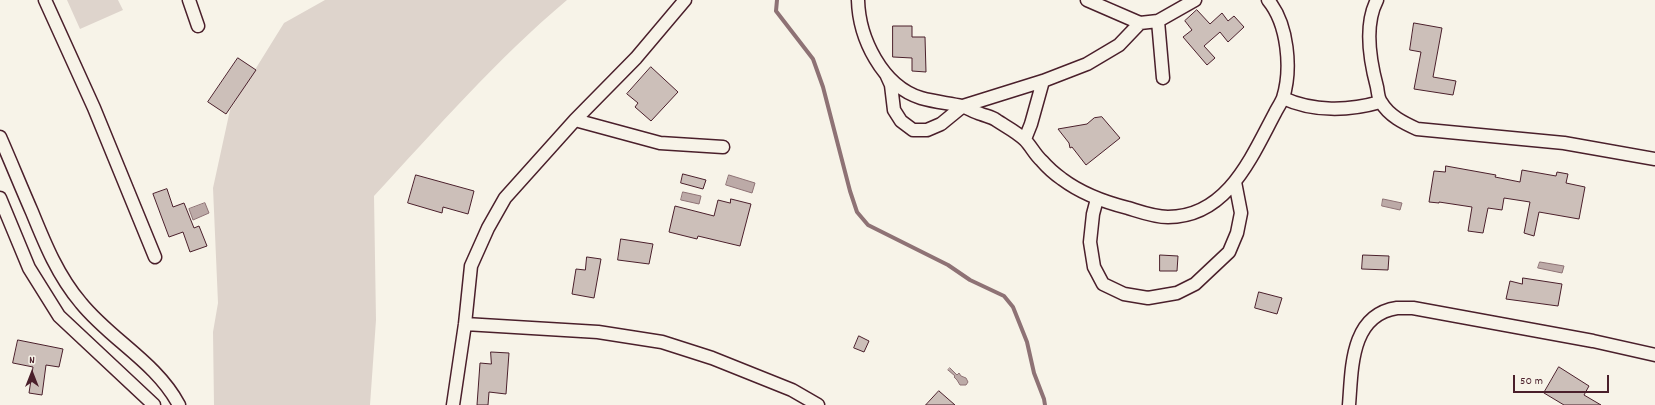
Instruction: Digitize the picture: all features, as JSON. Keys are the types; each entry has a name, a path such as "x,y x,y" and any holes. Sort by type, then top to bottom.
{"street":[{"path":"46,0 94,108 155,257"},
{"path":"189,0 198,26"},
{"path":"453,405 465,324 471,266 488,228 505,198 574,120 636,58 685,0"},
{"path":"858,0 858,12 864,33 872,52 891,85 894,110 901,121 913,130 927,130 941,124 963,106 1043,81 1087,64 1119,45 1140,23"},
{"path":"1087,0 1140,23 1158,21 1195,0"},
{"path":"886,74 903,89 919,97 939,103 963,106 994,119 1025,140 1041,161 1063,180 1097,199 1151,215 1168,217 1194,213 1215,202 1235,182 1252,157 1283,98 1287,55 1284,30 1275,8 1268,0"},
{"path":"1377,0 1373,8 1369,44 1372,71 1380,102 1396,119 1417,129 1564,143 1655,159"},
{"path":"1158,21 1163,78"},
{"path":"1025,140 1043,81"},
{"path":"1283,98 1305,106 1328,109 1380,102"},
{"path":"574,120 660,143 723,147"},
{"path":"0,137 52,258 63,279 80,303 100,325 142,358 159,376 179,405"},
{"path":"1097,199 1093,214 1090,242 1094,267 1103,284 1124,294 1148,298 1177,293 1196,284 1229,252 1237,233 1241,213 1235,182"},
{"path":"0,198 29,268 59,316 154,405"},
{"path":"1349,405 1354,350 1363,330 1378,315 1396,308 1412,308 1517,327 1594,341 1655,355"},
{"path":"465,324 598,332 662,342 712,358 792,390 818,405"}],"shaded area":[{"path":"67,0 118,0 123,10 80,29"},
{"path":"325,0 567,0 492,70 374,196 376,320 370,405 214,405 213,332 218,303 213,188 230,110 284,23"},
{"path":"729,175 755,183 752,193 726,185"},
{"path":"683,192 701,196 699,204 681,200"},
{"path":"1383,199 1402,203 1400,210 1382,206"},
{"path":"205,203 209,213 193,220 189,209"},
{"path":"1540,262 1564,266 1562,273 1538,268"},
{"path":"950,368 957,375 959,373 961,376 966,378 968,382 966,385 960,385 954,377 955,376 948,370"}],"building":[{"path":"1197,10 1210,24 1222,13 1228,21 1234,16 1244,27 1228,42 1220,32 1204,46 1215,58 1207,65 1183,37 1192,30 1185,21"},
{"path":"1414,23 1442,28 1433,77 1456,81 1453,95 1414,89 1421,52 1410,50"},
{"path":"893,26 912,26 912,37 925,37 926,72 912,71 912,58 893,57"},
{"path":"238,58 256,70 226,114 208,102"},
{"path":"651,67 678,92 651,121 635,107 638,103 627,94"},
{"path":"1102,117 1120,138 1086,165 1072,147 1070,148 1069,143 1058,129 1087,124 1094,118"},
{"path":"1446,166 1496,175 1495,177 1520,182 1522,170 1556,176 1557,172 1568,174 1566,183 1585,187 1579,219 1539,212 1534,236 1524,233 1530,202 1504,198 1502,210 1488,208 1483,233 1468,231 1472,207 1429,202 1434,171 1445,172"},
{"path":"683,174 706,180 703,189 681,183"},
{"path":"416,175 474,191 468,214 443,207 442,213 408,203"},
{"path":"167,189 173,207 184,203 194,228 199,226 207,246 190,252 183,232 169,237 153,194"},
{"path":"731,199 751,204 740,246 698,236 697,239 669,232 675,206 714,216 718,200 730,203"},
{"path":"621,239 653,244 649,264 618,260"},
{"path":"1160,255 1178,256 1177,271 1160,271"},
{"path":"1363,255 1389,256 1388,270 1362,269"},
{"path":"587,257 601,259 594,298 572,294 576,269 585,270"},
{"path":"1523,278 1562,284 1558,306 1506,299 1510,281 1522,284"},
{"path":"1259,292 1282,298 1277,314 1255,308"},
{"path":"859,336 869,341 864,352 854,348"},
{"path":"18,340 63,349 59,367 46,365 42,395 29,393 33,367 13,363"},
{"path":"491,352 509,353 506,394 489,392 488,405 477,405 480,363 491,364"},
{"path":"1559,367 1589,386 1584,395 1601,405 1564,405 1544,393"},
{"path":"939,391 955,405 926,405"}],"waterway":[{"path":"777,0 776,11 813,59 823,87 850,191 857,212 868,225 948,265 970,280 1004,296 1013,307 1027,342 1034,373 1045,405"}]}
